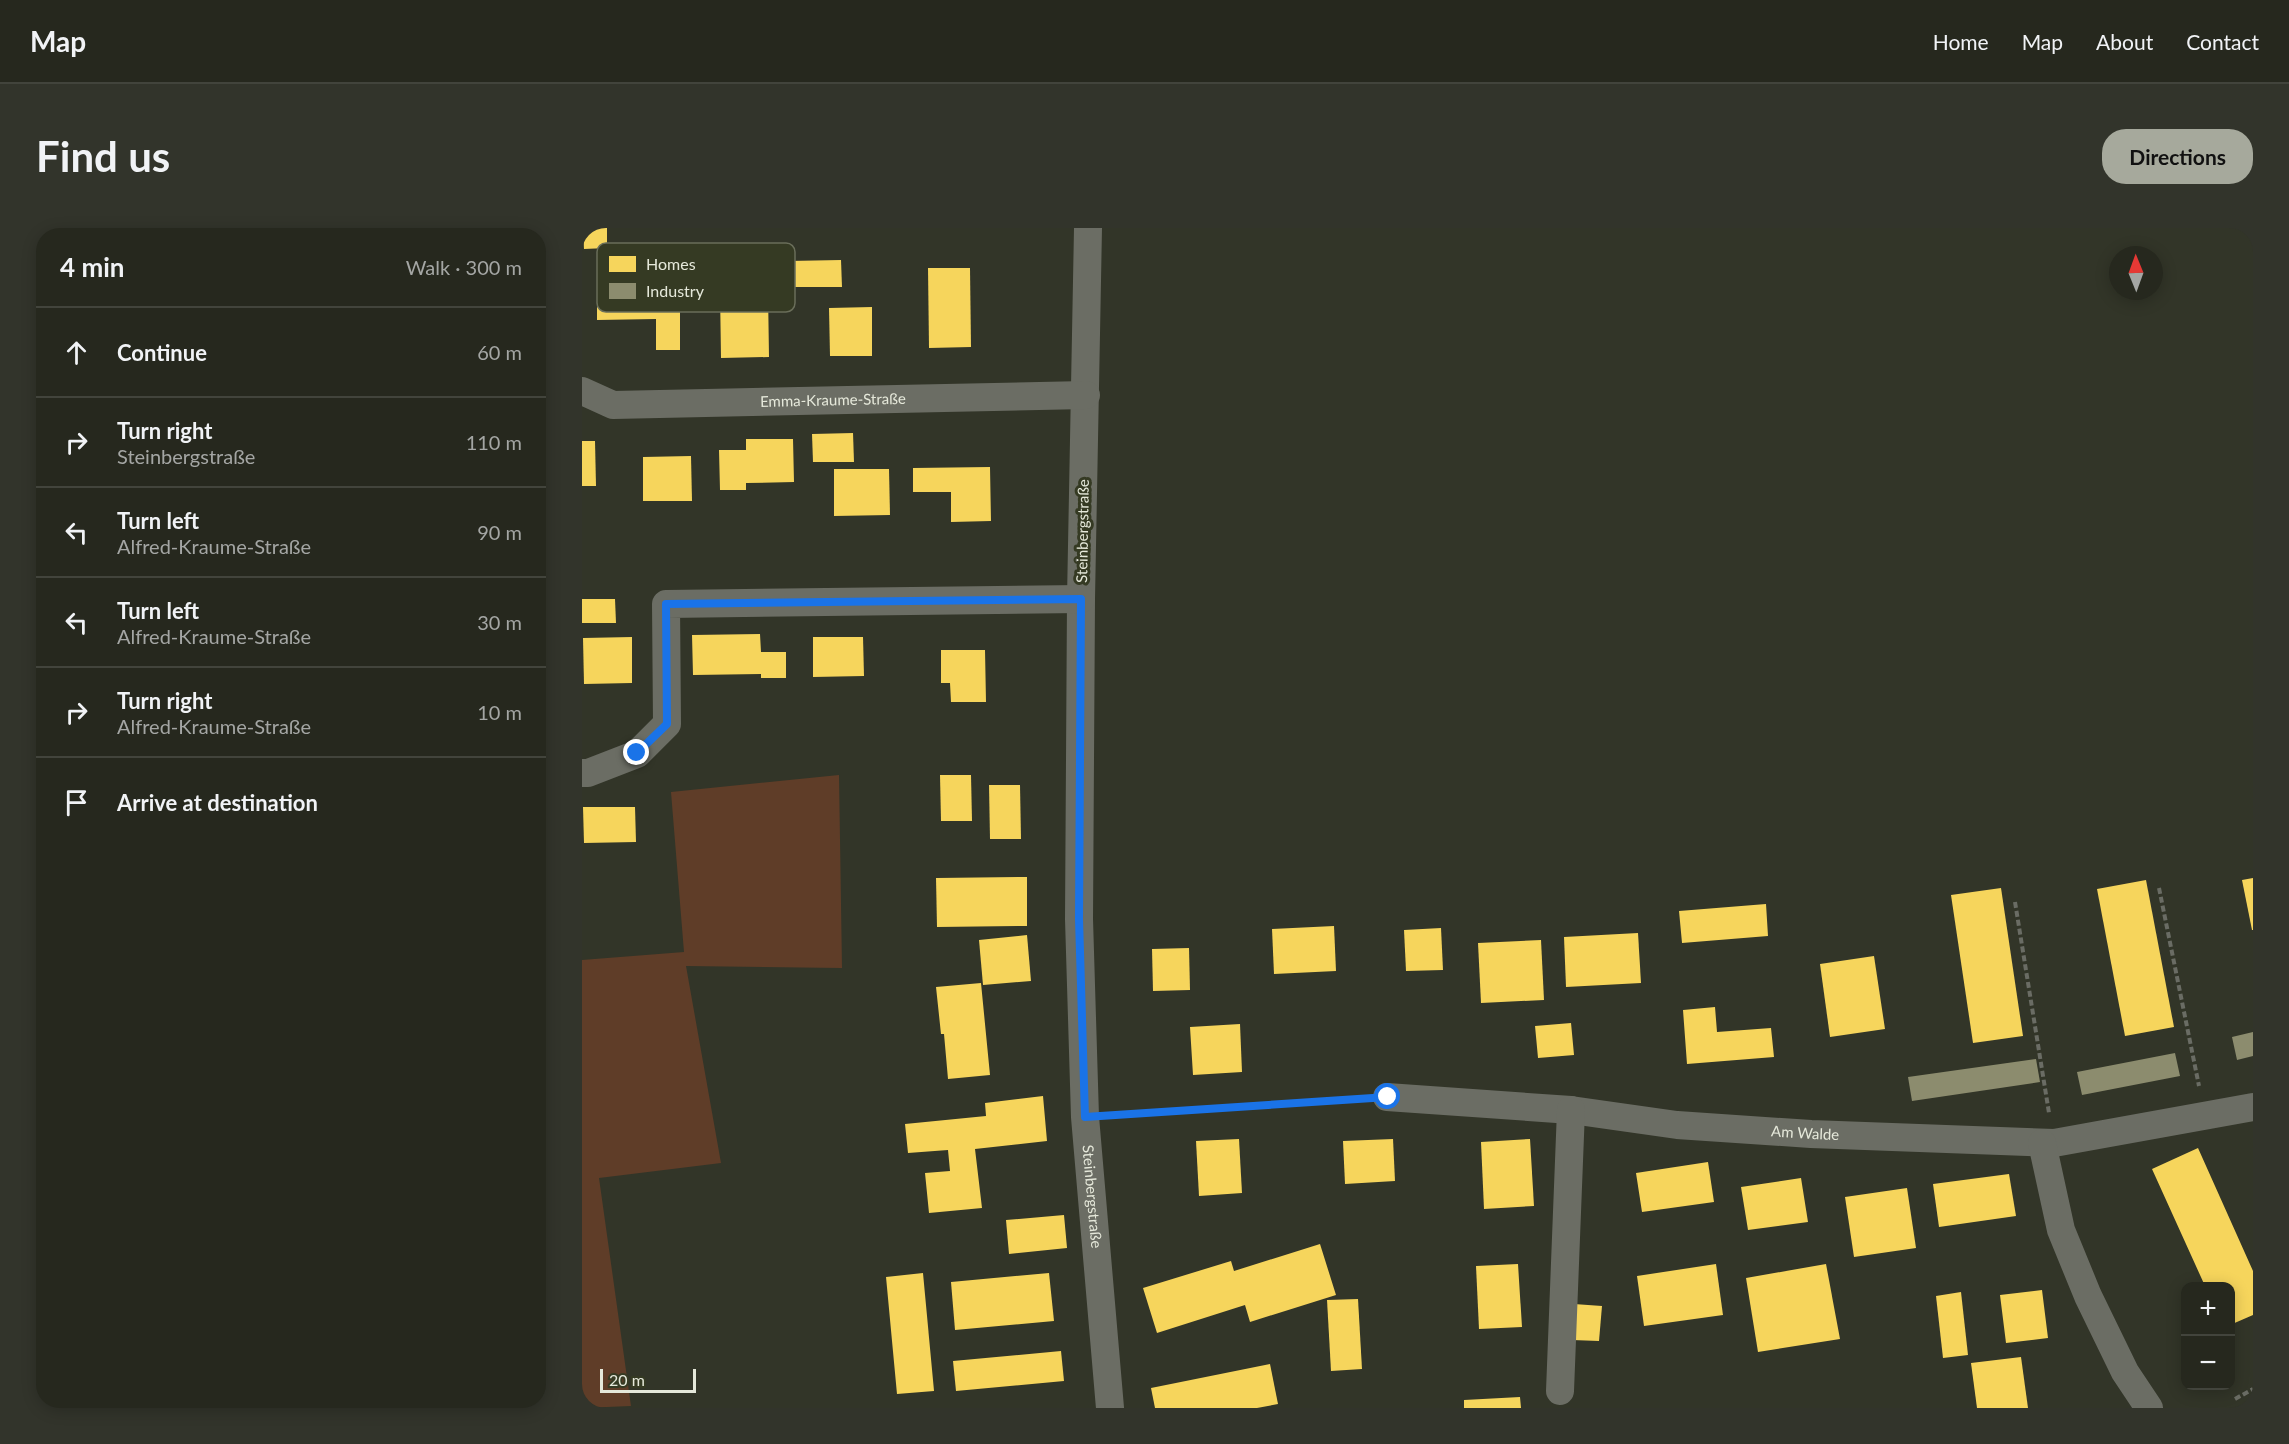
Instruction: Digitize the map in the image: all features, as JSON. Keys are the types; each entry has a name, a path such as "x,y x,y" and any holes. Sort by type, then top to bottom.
{"street":[{"name":"Steinbergstraße","path":"1088,228 1081,599 1079,919 1085,1117 1110,1408"},
{"name":"Emma-Kraume-Straße","path":"582,391 613,405 1086,395"},
{"path":"582,773 588,773 637,753 667,724 666,604 1081,599"},
{"name":"Am Walde","path":"1388,1097 1571,1110 1677,1125 1800,1134 1913,1140 2048,1143 2253,1107"},
{"path":"1560,1391 1571,1110"},
{"path":"2048,1143 2061,1230 2088,1296 2125,1372 2150,1408"}],"path":[{"path":"2159,888 2205,1116"},
{"path":"2015,902 2048,1143"},
{"path":"1085,1117 1388,1097"},
{"path":"2235,1399 2253,1389"}],"shaded area":[{"path":"839,775 842,968 686,966 721,1163 599,1178 631,1406 582,1408 582,960 684,952 671,792"}],"building: Homes":[{"path":"583,228 607,228 607,243 597,243 597,248 584,249"},
{"path":"841,260 842,287 795,287 795,261"},
{"path":"928,268 970,268 971,347 929,348"},
{"path":"872,307 872,356 830,356 829,308"},
{"path":"597,312 680,312 680,350 656,350 656,319 597,320"},
{"path":"720,312 768,312 769,357 721,358"},
{"path":"853,433 854,462 813,462 812,434"},
{"path":"746,439 793,439 794,482 746,483 746,490 720,490 719,450 746,450"},
{"path":"582,441 595,441 596,486 582,486"},
{"path":"691,456 692,501 643,501 643,457"},
{"path":"990,467 991,521 951,522 951,492 913,492 913,468"},
{"path":"834,469 889,469 890,515 834,516"},
{"path":"582,599 615,599 616,623 582,623"},
{"path":"760,634 761,652 786,652 786,678 761,678 761,674 693,675 692,635"},
{"path":"632,637 632,683 584,684 583,638"},
{"path":"813,637 863,637 864,676 813,677"},
{"path":"941,650 985,650 986,702 951,702 950,683 941,683"},
{"path":"940,775 971,775 972,821 941,821"},
{"path":"989,785 1020,785 1021,839 990,839"},
{"path":"583,807 635,807 636,842 584,843"},
{"path":"1027,877 1027,926 937,927 936,878"},
{"path":"2253,878 2253,930 2252,930 2242,880"},
{"path":"2146,880 2174,1027 2125,1036 2097,889"},
{"path":"2001,888 2023,1036 1973,1043 1951,895"},
{"path":"1766,904 1768,936 1682,943 1679,911"},
{"path":"1334,926 1336,971 1274,974 1272,929"},
{"path":"1441,928 1443,970 1406,971 1404,930"},
{"path":"1638,933 1641,983 1566,987 1564,937"},
{"path":"1027,935 1031,981 983,985 979,940"},
{"path":"1541,940 1544,1000 1481,1003 1478,943"},
{"path":"1189,948 1190,990 1153,991 1152,949"},
{"path":"1874,956 1885,1029 1830,1037 1820,964"},
{"path":"981,983 990,1075 948,1079 944,1034 941,1034 936,987"},
{"path":"1715,1007 1717,1032 1771,1028 1774,1057 1687,1064 1683,1010"},
{"path":"1571,1023 1574,1055 1538,1058 1535,1026"},
{"path":"1240,1024 1242,1072 1193,1075 1190,1027"},
{"path":"1043,1096 1047,1141 975,1149 982,1208 929,1213 925,1173 950,1171 948,1150 908,1153 905,1124 986,1116 985,1103"},
{"path":"1239,1139 1242,1193 1199,1196 1196,1141"},
{"path":"1393,1139 1395,1181 1345,1184 1343,1141"},
{"path":"1530,1139 1534,1206 1484,1209 1481,1142"},
{"path":"2198,1148 2253,1271 2253,1315 2235,1323 2235,1282 2203,1282 2152,1169"},
{"path":"1708,1162 1714,1202 1642,1212 1636,1173"},
{"path":"2009,1174 2016,1216 1939,1227 1933,1184"},
{"path":"1801,1178 1808,1222 1748,1230 1741,1187"},
{"path":"1907,1188 1916,1248 1854,1257 1845,1197"},
{"path":"1064,1215 1067,1248 1009,1254 1006,1220"},
{"path":"1320,1244 1336,1295 1250,1322 1245,1305 1157,1333 1143,1288 1231,1261 1234,1271"},
{"path":"1518,1264 1522,1327 1479,1329 1476,1266"},
{"path":"1716,1264 1723,1315 1644,1326 1637,1276"},
{"path":"1826,1264 1840,1339 1758,1352 1746,1278"},
{"path":"923,1273 934,1391 897,1394 886,1277"},
{"path":"1049,1273 1054,1321 955,1330 951,1282"},
{"path":"2042,1290 2048,1338 2006,1343 2000,1295"},
{"path":"1961,1292 1968,1355 1943,1358 1936,1296"},
{"path":"1358,1299 1362,1369 1331,1371 1327,1300"},
{"path":"1574,1304 1602,1306 1599,1341 1572,1340"},
{"path":"1061,1351 1064,1381 956,1391 953,1361"},
{"path":"2021,1357 2028,1408 1977,1408 1971,1363"},
{"path":"1270,1364 1278,1404 1257,1408 1155,1408 1151,1388"},
{"path":"1520,1397 1521,1408 1464,1408 1464,1400"}],"building: Industry":[{"path":"2253,1032 2253,1056 2237,1060 2232,1037"},
{"path":"2175,1053 2180,1076 2082,1095 2077,1072"},
{"path":"2036,1059 2040,1082 1912,1101 1908,1077"}],"route":[{"path":"637,753 667,724 666,604 1081,599 1079,919 1085,1117 1388,1097"}]}
